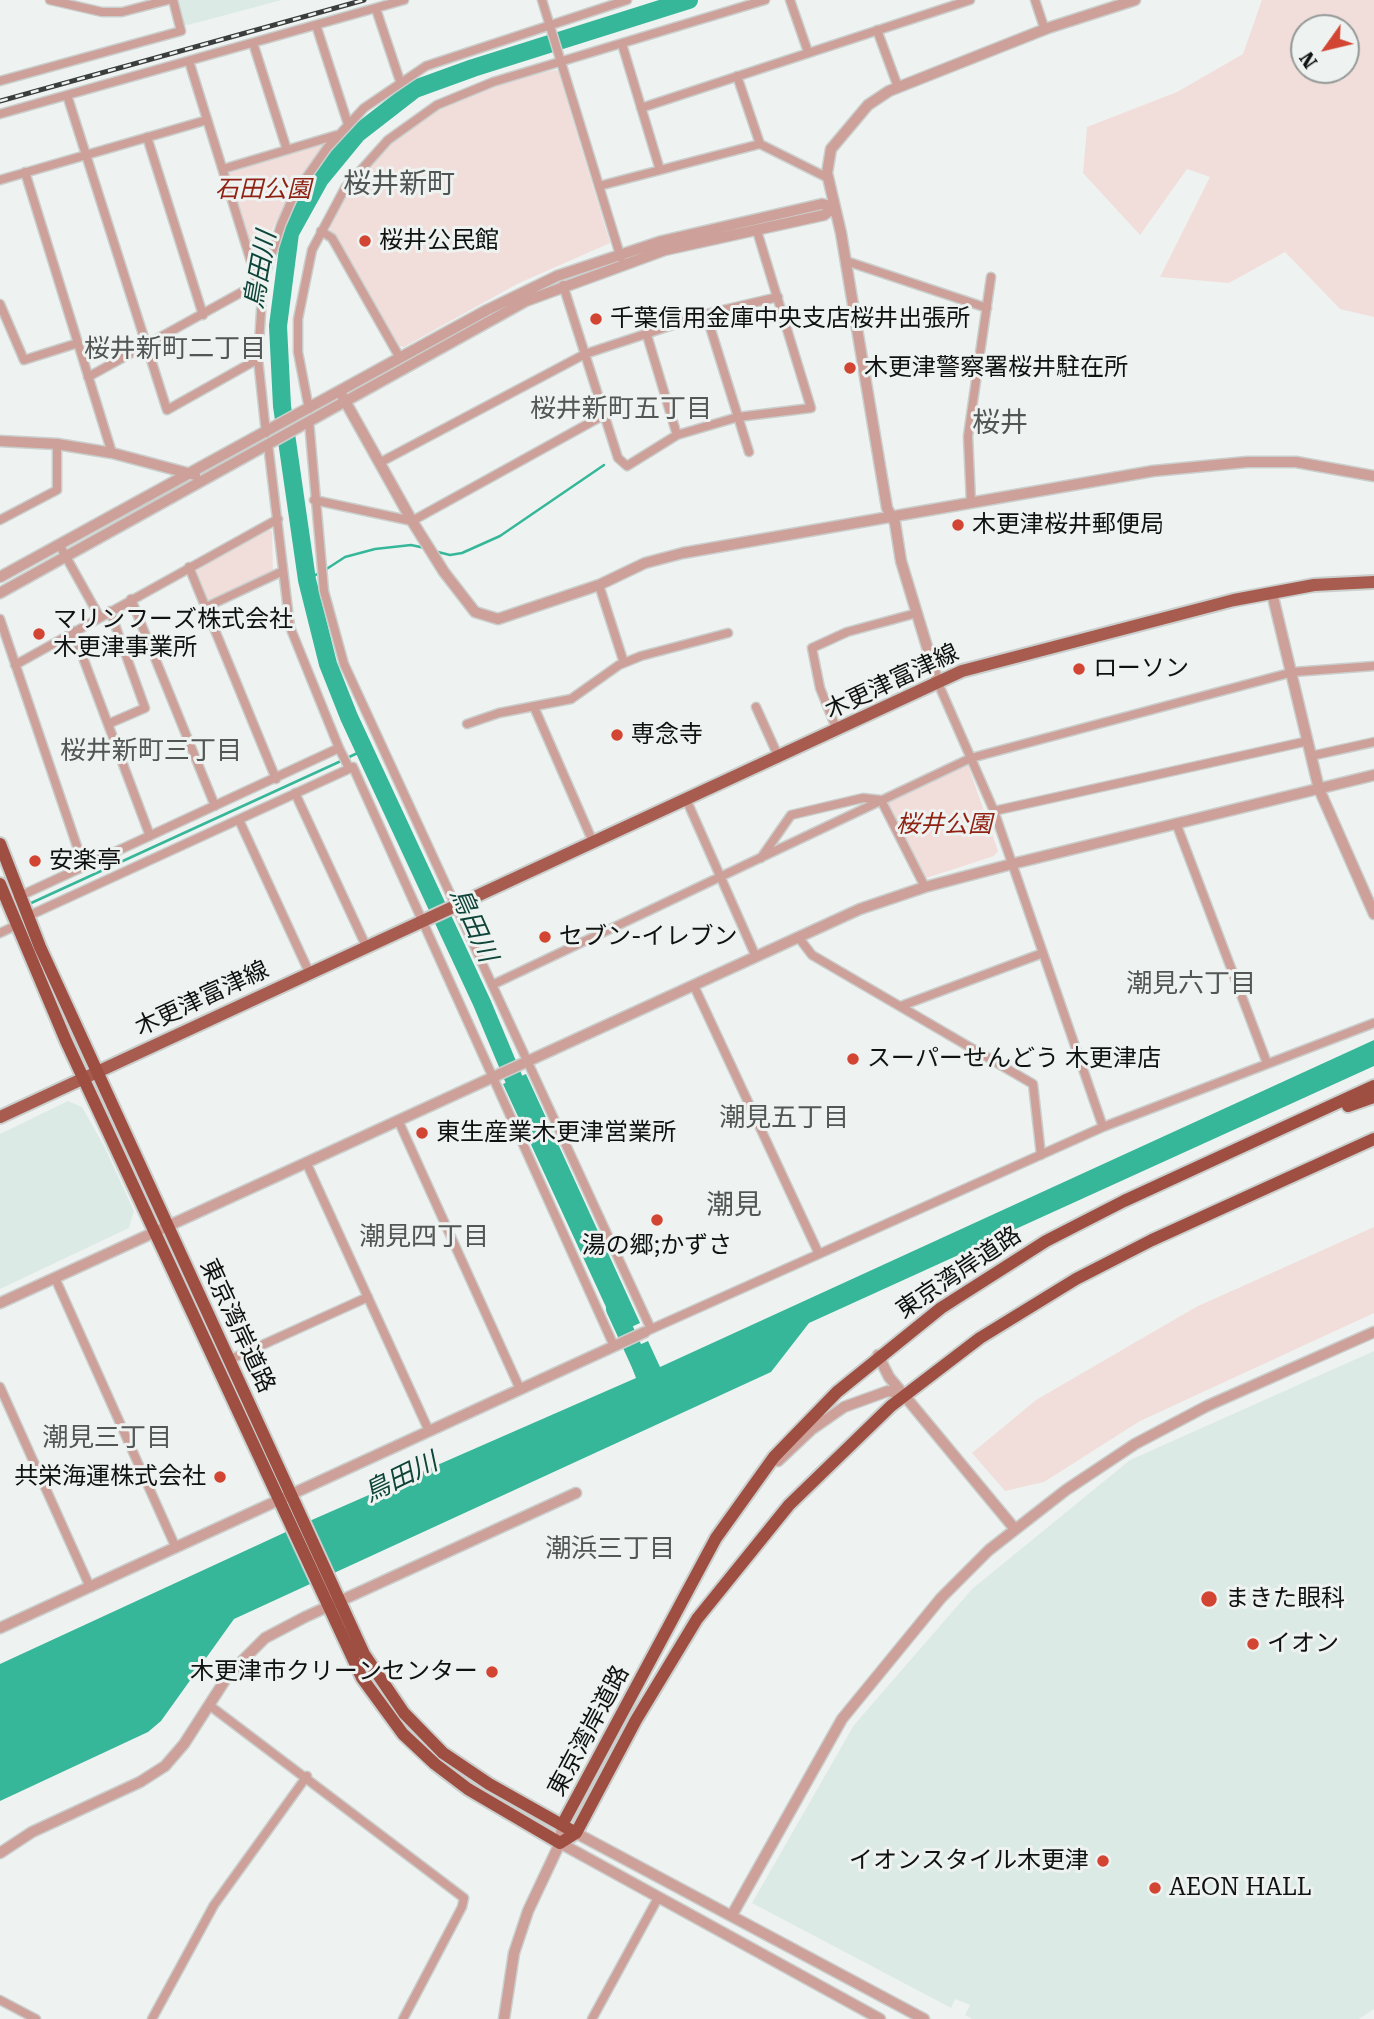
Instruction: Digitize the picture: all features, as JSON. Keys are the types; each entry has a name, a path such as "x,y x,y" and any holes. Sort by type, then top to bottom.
{"highway":[{"name":"東京湾岸道路","path":"0,844 18,897 22,921 83,1078 229,1360 364,1654 386,1690 427,1738 466,1770 562,1825 702,1562 755,1482 804,1424 878,1355 975,1283 1055,1236 1374,1086"},
{"name":"東京湾岸道路","path":"1,889 22,921 97,1071 278,1500 326,1608 369,1691 413,1745 468,1789 561,1843 576,1832 636,1720 705,1609 767,1530 808,1485 904,1395 990,1332 1076,1279 1152,1240 1374,1139"},
{"path":"1278,1130 1374,1097"},
{"path":"562,1825 576,1832"}],"main road":[{"name":"木更津富津線","path":"0,1116 454,905 779,758 938,682 988,663 1272,593 1314,585 1374,582"}],"street":[{"path":"0,80 181,31 170,0 122,12 103,12 51,0"},
{"path":"0,114 404,0"},
{"path":"542,0 621,259"},
{"path":"88,377 260,283 294,195 307,172 364,108 400,82 449,56 627,0"},
{"path":"309,409 298,352 298,319 303,285 321,231 345,188 388,140 411,122 462,94 560,60 765,0"},
{"path":"790,0 808,52"},
{"path":"641,107 970,0"},
{"path":"1035,0 1045,30"},
{"path":"1103,1127 994,811 938,682 917,612 891,516 846,261 828,177 831,149 868,105 898,88 1045,30 1135,0"},
{"path":"376,9 400,82"},
{"path":"316,25 348,124"},
{"path":"877,30 898,88"},
{"path":"253,43 287,150"},
{"path":"622,44 660,170"},
{"path":"189,61 260,283 258,359 278,519 281,572 290,627 349,768"},
{"path":"737,76 760,144"},
{"path":"67,95 167,410 258,359"},
{"path":"0,180 207,120"},
{"path":"223,169 338,135"},
{"path":"147,137 203,315"},
{"path":"599,186 760,144 828,177"},
{"path":"25,172 112,453"},
{"path":"0,593 63,551 267,438 309,409 342,396 563,285 662,241 822,204 835,207"},
{"path":"267,438 309,421 400,358 523,291 621,259 824,215 835,207"},
{"path":"563,285 618,458 627,466 677,435 738,417 811,408 757,230"},
{"path":"321,231 332,238 400,358"},
{"path":"846,261 987,308"},
{"path":"971,503 968,436 991,277"},
{"path":"379,463 585,354 706,314 778,298"},
{"path":"0,304 24,360 78,343"},
{"path":"706,314 749,452"},
{"path":"646,332 677,435"},
{"path":"342,396 412,521 467,604 484,617 513,616 599,585 645,563 683,553 1153,471 1250,461 1312,463 1374,476"},
{"path":"314,500 412,521 604,415"},
{"path":"309,421 324,592 344,664 648,1331"},
{"path":"0,441 57,444 112,453 196,477"},
{"path":"0,520 57,490 57,444"},
{"path":"15,665 278,519"},
{"path":"0,577 63,551"},
{"path":"63,551 99,616"},
{"path":"189,567 276,779"},
{"path":"205,607 281,572"},
{"path":"599,585 624,663"},
{"path":"1272,593 1319,789 1374,914"},
{"path":"131,599 215,806"},
{"path":"108,724 145,708 110,611"},
{"path":"837,730 820,688 812,648 848,632 917,612"},
{"path":"0,619 84,867"},
{"path":"73,631 150,836"},
{"path":"467,724 499,713 571,699 624,663 728,633"},
{"path":"492,985 971,758 1293,672 1374,666"},
{"path":"534,707 593,842"},
{"path":"756,707 779,758"},
{"path":"994,811 1308,741"},
{"path":"1311,756 1374,742"},
{"path":"18,897 339,748"},
{"path":"0,933 354,766 617,1345"},
{"path":"0,1303 860,909 925,887 1012,864 1374,775"},
{"path":"295,793 366,946"},
{"path":"760,859 791,815 863,797 881,800"},
{"path":"686,799 757,957"},
{"path":"881,800 925,887"},
{"path":"239,820 309,972"},
{"path":"1176,823 1266,1063"},
{"path":"799,938 811,955 1033,1084 1041,1155"},
{"path":"901,1006 1043,953"},
{"path":"694,986 819,1254"},
{"path":"1,1626 1103,1127 1374,1023"},
{"path":"398,1120 520,1389"},
{"path":"306,1162 429,1431"},
{"path":"55,1278 176,1548"},
{"path":"229,1360 368,1297"},
{"path":"732,1915 821,1753 856,1699 941,1598 1014,1528 1119,1454 1171,1425 1374,1332"},
{"path":"878,1355 883,1368 904,1395 1014,1528"},
{"path":"0,1387 90,1587"},
{"path":"755,1482 805,1435 835,1412 883,1392 894,1390 904,1395"},
{"path":"0,1853 32,1832 140,1782 165,1766 229,1674 257,1644 326,1608 576,1493"},
{"path":"209,1704 464,1898 462,1907 403,2019"},
{"path":"152,2019 214,1905 307,1776"},
{"path":"504,2019 517,1942 532,1902 561,1843 562,1825"},
{"path":"576,1832 924,2019"},
{"path":"561,1843 880,2019"},
{"path":"592,2019 658,1898"},
{"path":"0,2000 36,2019"}],"shaded area":[{"path":"177,0 282,0 188,25 184,24"},
{"path":"1374,1040 1374,1066 809,1323 771,1372 234,1619 161,1721 148,1732 0,1801 0,1664 314,1519 636,1378 626,1351 648,1341 660,1367"},
{"path":"526,1074 640,1323 618,1333 503,1084"},
{"path":"68,1101 82,1107 104,1146 134,1211 129,1228 0,1289 0,1134"},
{"path":"1374,1351 1374,2009 1359,2019 972,2019 965,2015 970,2005 955,1999 951,2008 752,1903 854,1725 972,1589 1130,1460"}],"green space":[{"path":"1262,0 1374,0 1374,317 1340,309 1285,252 1229,283 1160,277 1210,177 1187,169 1140,235 1083,173 1087,127 1177,92 1243,54"},
{"path":"558,71 610,243 517,284 404,347 399,346 329,227 332,217 349,188 391,141 438,108 495,84"},
{"name":"石田公園","path":"326,141 295,184 273,228 259,278 229,173"},
{"path":"268,529 272,531 273,572 207,600 195,570"},
{"name":"桜井公園","path":"968,765 998,851 994,856 923,879 885,804"},
{"path":"1374,1227 1374,1313 1140,1421 1044,1482 1005,1491 972,1453 1036,1400 1196,1307"}],"waterway":[{"name":"鳥田川","path":"523,1101 482,1003 349,717 328,664 307,580 282,406 278,326 290,233 320,179 357,134 415,89 689,0"},
{"path":"434,551 450,555 462,553 500,536 604,465"},
{"path":"325,570 345,557 375,549 411,545 425,548"},
{"path":"307,580 319,573"},
{"path":"347,758 364,750"},
{"path":"29,904 341,761"},
{"name":"鳥田川","path":"615,1309 643,1370"}],"railway":[{"path":"0,101 364,0"}],"place":[{"name":"桜井公民館","path":"365,241"},
{"name":"千葉信用金庫中央支店桜井出張所","path":"596,319"},
{"name":"木更津警察署桜井駐在所","path":"850,368"},
{"name":"木更津桜井郵便局","path":"958,525"},
{"name":"マリンフーズ株式会社 木更津事業所","path":"39,634"},
{"name":"ローソン","path":"1079,669"},
{"name":"専念寺","path":"617,735"},
{"name":"安楽亭","path":"35,861"},
{"name":"セブン-イレブン","path":"545,937"},
{"name":"スーパーせんどう 木更津店","path":"853,1059"},
{"name":"東生産業木更津営業所","path":"422,1133"},
{"name":"湯の郷;かずさ","path":"657,1220"},
{"name":"共栄海運株式会社","path":"220,1477"},
{"name":"まきた眼科","path":"1209,1599"},
{"name":"イオン","path":"1253,1644"},
{"name":"木更津市クリーンセンター","path":"492,1672"},
{"name":"イオンスタイル木更津","path":"1103,1861"},
{"name":"AEON HALL","path":"1155,1888"}],"district":[{"name":"桜井新町","path":"399,185"},
{"name":"桜井新町二丁目","path":"175,349"},
{"name":"桜井新町五丁目","path":"621,409"},
{"name":"桜井","path":"1000,424"},
{"name":"桜井新町三丁目","path":"151,751"},
{"name":"潮見六丁目","path":"1191,984"},
{"name":"潮見五丁目","path":"784,1118"},
{"name":"潮見","path":"734,1206"},
{"name":"潮見四丁目","path":"424,1237"},
{"name":"潮見三丁目","path":"107,1438"},
{"name":"潮浜三丁目","path":"610,1549"}]}
